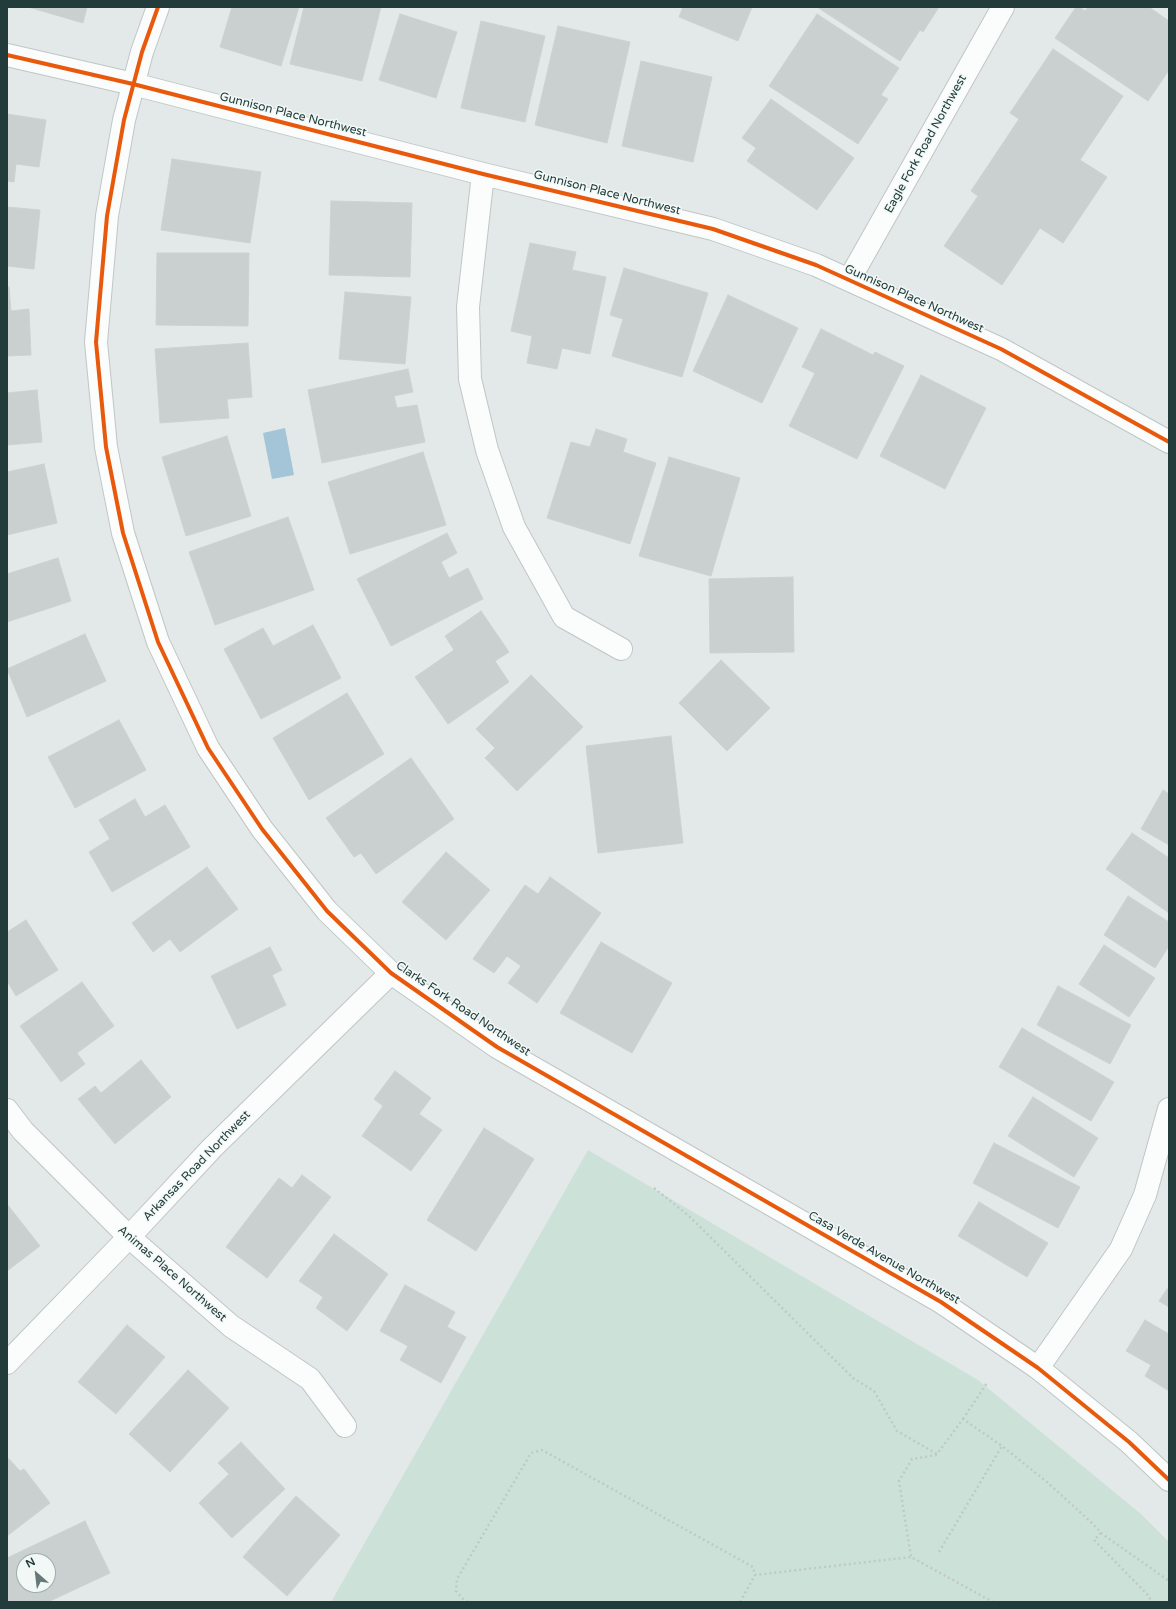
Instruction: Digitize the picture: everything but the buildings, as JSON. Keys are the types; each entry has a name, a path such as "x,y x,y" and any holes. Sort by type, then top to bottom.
{"street":[{"name":"Clarks Fork Road Northwest","path":"158,7 142,52 124,120 107,216 96,342 106,447 123,534 158,642 208,748 262,829 327,911 391,973 497,1047 607,1111"},
{"name":"Eagle Fork Road Northwest","path":"849,280 1003,7"},
{"name":"Gunnison Place Northwest","path":"7,55 133,84 483,174 713,230 816,265 1001,349 1169,442"},
{"path":"483,174 468,307 470,379 487,450 514,527 564,617 621,649"},
{"name":"Arkansas Road Northwest","path":"7,1363 129,1237 212,1148 391,973"},
{"path":"1038,1368 1121,1249 1145,1195 1169,1109"},
{"name":"Animas Place Northwest","path":"7,1110 23,1131 129,1237 231,1326 310,1379 345,1426"},
{"name":"Casa Verde Avenue Northwest","path":"607,1111 941,1302 1038,1368 1129,1442 1169,1480"}],"path":[{"path":"654,1188 689,1216 852,1378 874,1391 897,1431 937,1454"},
{"path":"911,1557 899,1481 912,1459 937,1454 987,1383"},
{"path":"963,1418 1002,1446 1047,1482 1094,1524 1101,1533 1169,1581"},
{"path":"939,1552 1002,1446"},
{"path":"468,1602 456,1591 457,1579 531,1453 542,1450 753,1567 755,1575 740,1602"},
{"path":"1101,1533 1094,1540 1147,1594 1152,1602"},
{"path":"755,1575 911,1557 993,1602"}],"green space":[{"path":"588,1150 978,1380 1141,1514 1169,1542 1169,1602 331,1602"}],"water":[{"path":"285,428 294,475 272,479 263,433"}],"cycle path":[{"path":"158,7 142,52 124,120 107,216 96,342 106,447 123,533 158,642 208,748 262,829 327,911 391,973 497,1047 941,1302 1038,1368 1129,1442 1169,1480"},
{"path":"7,55 133,84 483,174 713,229 816,265 1001,349 1169,442"}]}
